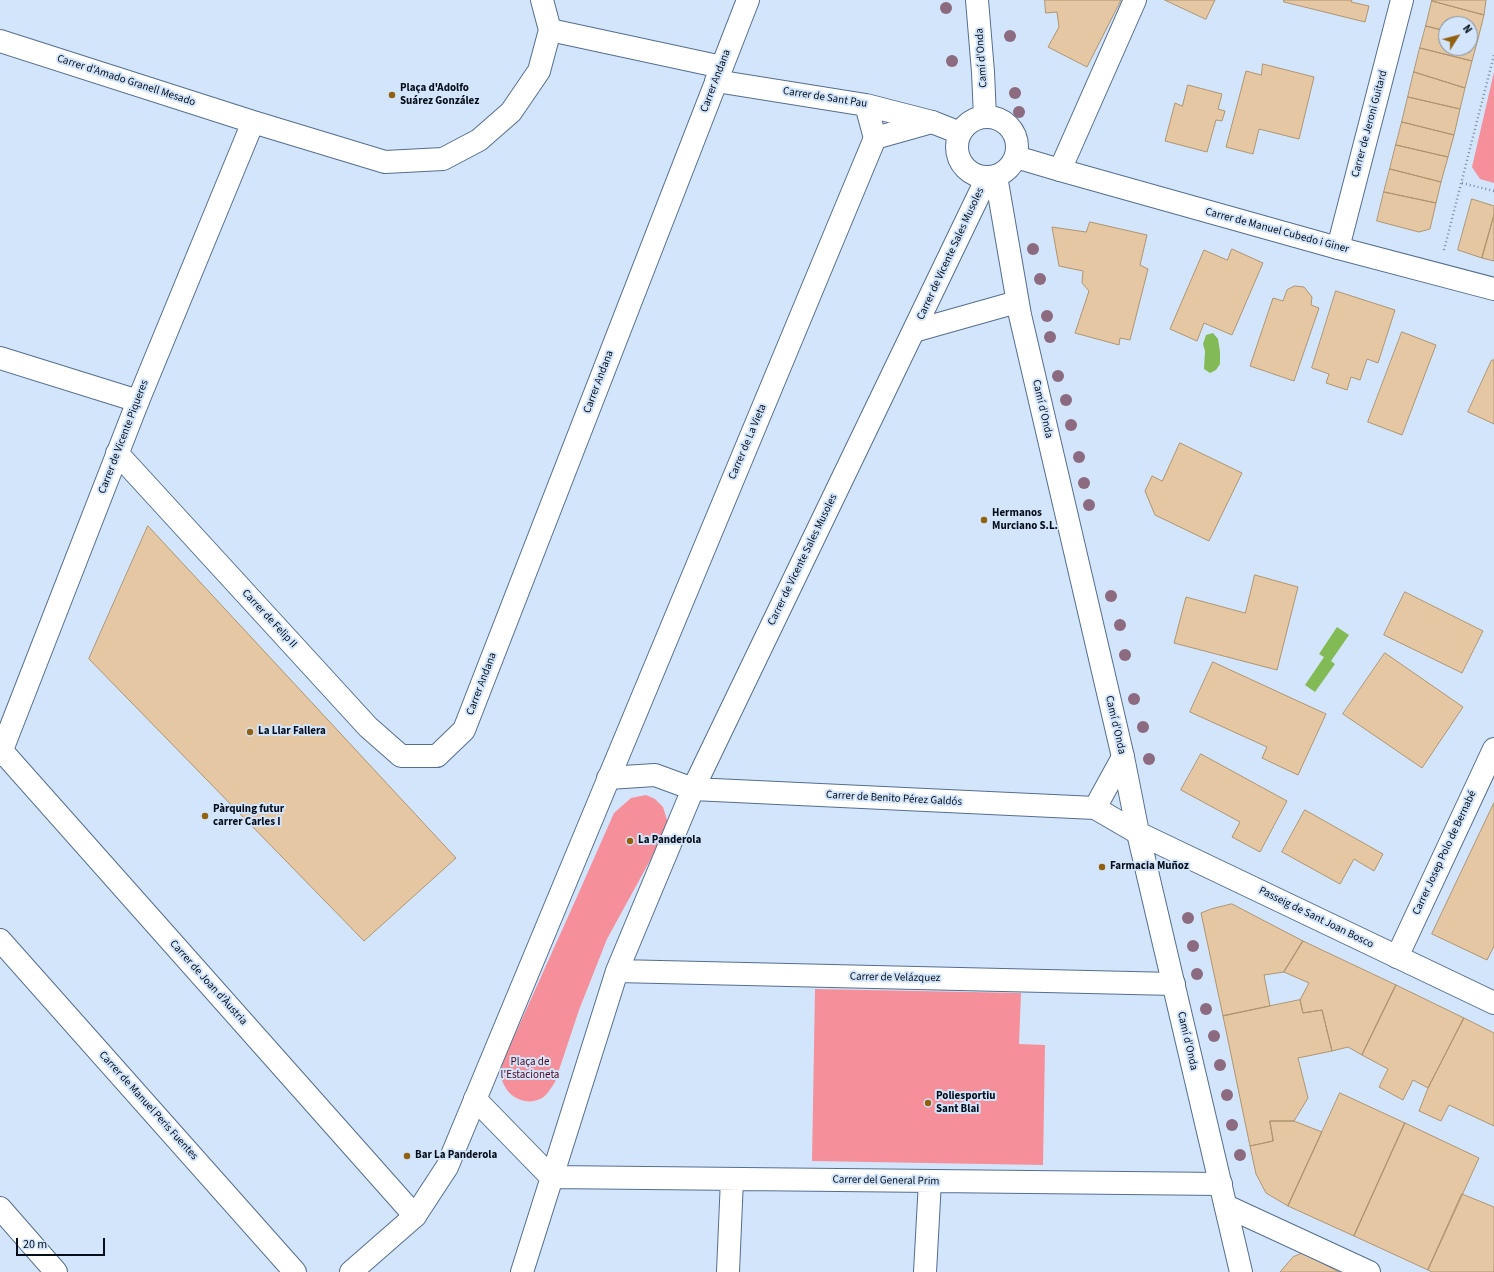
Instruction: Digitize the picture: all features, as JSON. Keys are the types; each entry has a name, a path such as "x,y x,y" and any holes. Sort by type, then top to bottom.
{"street":[{"path":"253,122 385,162 443,159 479,140 511,112 539,71 550,30 542,0"},
{"name":"Carrer Andana","path":"437,756 464,730 748,0"},
{"name":"Camí d'Onda","path":"977,0 985,117"},
{"path":"1060,170 1135,0"},
{"name":"Carrer de Jeroni Guitard","path":"1338,248 1402,0"},
{"name":"Carrer de Sant Pau","path":"550,30 719,74 866,105 932,122 960,133"},
{"name":"Carrer d'Amado Granell Mesado","path":"0,41 253,122"},
{"path":"866,105 874,138 932,122"},
{"path":"985,117 995,118 1004,122 1011,129 1016,142 1016,157 1008,168 992,177 977,176 968,171 961,163 957,153 957,143 960,133 966,124 975,119 985,117"},
{"name":"Carrer de Vicente Piqueres","path":"2,741 138,401 253,122"},
{"name":"Carrer de La Vieta","path":"608,778 874,138"},
{"name":"Carrer de Manuel Cubedo i Giner","path":"1016,157 1338,248 1494,289"},
{"name":"Camí d'Onda","path":"992,177 1017,302 1123,757 1138,833 1241,1272"},
{"name":"Carrer de Vicente Sales Musoles","path":"693,789 914,331 992,177"},
{"name":"Carrer de Vicente Sales Musoles","path":"914,331 1017,302"},
{"path":"0,358 138,401"},
{"name":"Carrer de Felip II","path":"117,454 368,727 401,756 437,756"},
{"name":"Carrer de Joan d'Àustria","path":"2,741 415,1216"},
{"name":"Carrer Josep Polo de Bernabé","path":"1397,957 1494,749"},
{"path":"1095,808 1123,757"},
{"path":"351,1272 415,1216 447,1167 608,778 655,775 693,789 617,971 522,1272"},
{"name":"Carrer de Benito Pérez Galdós","path":"693,789 1095,808 1138,833"},
{"name":"Passeig de Sant Joan Bosco","path":"1138,833 1494,1004"},
{"name":"Carrer de Manuel Peris Fuentes","path":"0,940 295,1272"},
{"name":"Carrer de Velázquez","path":"617,971 1174,984"},
{"path":"475,1099 551,1177"},
{"name":"Carrer del General Prim","path":"551,1177 1221,1184"},
{"path":"728,1272 732,1179"},
{"path":"925,1272 930,1181"},
{"path":"1226,1206 1369,1272"},
{"path":"0,1208 56,1272"}],"path":[{"path":"1444,253 1494,55"},
{"path":"1462,183 1494,191"}],"green space":[{"path":"1494,72 1494,183 1480,179 1472,167"},
{"name":"Plaça de l'Estacioneta","path":"646,795 655,799 663,807 668,823 664,835 607,939 579,1010 555,1082 548,1093 542,1098 535,1101 520,1100 509,1092 504,1086 501,1071 504,1059 614,813 631,798"},
{"name":"Poliesportiu Sant Blai","path":"815,989 1021,993 1019,1044 1045,1045 1043,1165 812,1161"}],"shaded area":[{"path":"1213,333 1218,339 1220,364 1216,370 1210,373 1204,369 1205,351 1203,344 1206,335"},
{"path":"1337,627 1349,635 1331,661 1335,664 1315,692 1305,685 1324,657 1319,654"}],"building":[{"path":"1045,0 1121,0 1087,67 1048,47 1059,27 1057,12 1046,13"},
{"path":"1165,0 1215,0 1206,19"},
{"path":"1284,0 1352,0 1351,2 1369,6 1365,22 1284,2"},
{"path":"1486,0 1484,15 1432,1"},
{"path":"1432,1 1484,15 1478,39 1478,16 1438,16 1438,29 1426,26"},
{"path":"1426,26 1438,29 1438,52 1420,48"},
{"path":"1420,48 1438,52 1438,56 1452,56 1472,61 1465,88 1414,72"},
{"path":"1452,56 1473,56 1472,61"},
{"path":"1263,64 1314,77 1299,139 1259,129 1253,154 1226,147 1246,71 1261,75"},
{"path":"1414,72 1465,88 1460,109 1408,97"},
{"path":"1188,85 1222,94 1218,109 1225,111 1222,121 1216,120 1207,152 1165,141 1175,103 1182,106"},
{"path":"1408,97 1460,109 1454,135 1402,122"},
{"path":"1402,122 1454,135 1448,157 1396,145"},
{"path":"1396,145 1448,157 1441,182 1390,169"},
{"path":"1390,169 1441,182 1436,203 1384,192"},
{"path":"1384,192 1436,203 1430,229 1419,232 1377,221"},
{"path":"1472,199 1494,206 1494,215 1482,258 1458,250"},
{"path":"1494,215 1494,261 1482,258"},
{"path":"1090,222 1147,235 1140,265 1148,269 1130,340 1120,338 1119,345 1075,333 1089,291 1082,283 1083,271 1059,266 1052,227 1086,232"},
{"path":"1232,249 1263,263 1232,335 1204,323 1197,341 1170,329 1204,250 1227,260"},
{"path":"1295,286 1304,287 1312,297 1311,305 1319,308 1294,381 1250,366 1273,298 1283,301 1287,290"},
{"path":"1336,291 1395,310 1378,363 1367,359 1360,380 1351,377 1347,390 1326,383 1329,374 1312,368"},
{"path":"1402,332 1436,345 1402,435 1368,422"},
{"path":"1492,360 1494,360 1494,424 1468,412"},
{"path":"1180,443 1242,473 1209,541 1155,515 1145,491 1152,476 1162,481"},
{"name":"La Llar Fallera","path":"148,526 456,858 364,941 89,659"},
{"path":"1255,575 1298,587 1277,670 1174,643 1186,597 1245,613"},
{"path":"1405,592 1483,631 1462,673 1384,635"},
{"path":"1385,653 1463,707 1422,768 1343,714"},
{"path":"1213,662 1326,714 1298,775 1262,758 1267,747 1190,712"},
{"path":"1201,754 1287,801 1260,852 1232,837 1240,822 1181,790"},
{"path":"1494,803 1494,946 1487,960 1432,934"},
{"path":"1305,810 1383,854 1374,871 1354,859 1340,884 1282,852"},
{"path":"1232,904 1303,941 1284,972 1264,975 1270,1006 1223,1016 1201,913"},
{"path":"1303,941 1396,985 1362,1055 1348,1047 1332,1051 1322,1010 1303,1013 1300,1000 1309,983 1284,972"},
{"path":"1396,985 1464,1018 1428,1088 1413,1080 1403,1100 1379,1087 1388,1069 1362,1055"},
{"path":"1300,1000 1303,1013 1322,1010 1332,1051 1298,1058 1308,1098 1294,1121 1270,1121 1273,1141 1250,1146 1223,1016"},
{"path":"1464,1018 1494,1033 1494,1126 1449,1105 1441,1121 1419,1111 1428,1088"},
{"path":"1340,1093 1405,1123 1354,1236 1288,1206"},
{"path":"1270,1121 1294,1121 1322,1132 1288,1206 1266,1193 1256,1174 1250,1146 1273,1141"},
{"path":"1405,1123 1479,1158 1428,1270 1354,1236"},
{"path":"1462,1194 1494,1207 1494,1272 1432,1272 1428,1270"},
{"path":"1303,1253 1339,1272 1280,1272 1293,1257"}],"place":[{"name":"Plaça d'Adolfo Suárez González","path":"392,95"},
{"name":"Hermanos Murciano S.L.","path":"984,520"},
{"name":"La Llar Fallera","path":"250,732"},
{"name":"Pàrquing futur carrer Carles I","path":"205,816"},
{"name":"La Panderola","path":"630,841"},
{"name":"Farmacia Muñoz","path":"1102,867"},
{"name":"Poliesportiu Sant Blai","path":"928,1103"},
{"name":"Bar La Panderola","path":"407,1156"}]}
